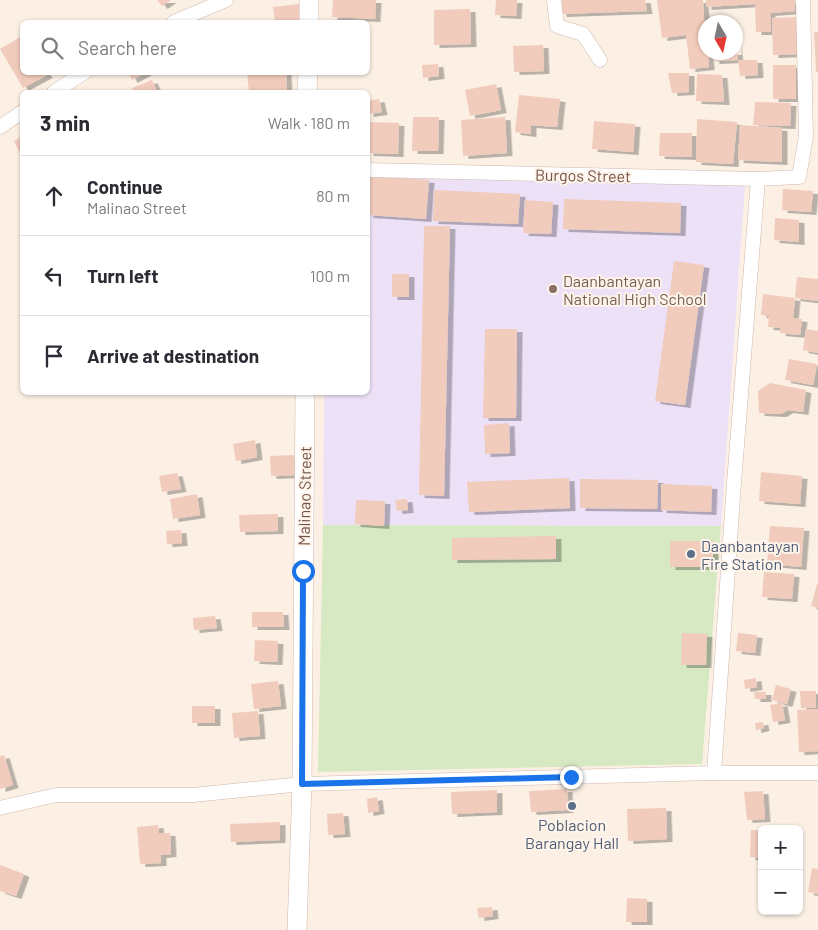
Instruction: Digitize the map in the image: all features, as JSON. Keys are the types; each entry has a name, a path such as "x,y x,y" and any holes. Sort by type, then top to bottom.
{"main road":[{"path":"309,0 309,20"},
{"path":"307,90 308,75"},
{"name":"Malinao Street","path":"298,930 302,784 305,395"}],"street":[{"path":"179,20 226,0"},
{"path":"554,0 557,26 583,34 600,60"},
{"name":"Burgos Street","path":"370,170 758,178 799,177 806,136 803,0"},
{"path":"57,90 80,75"},
{"path":"0,127 20,113"},
{"path":"714,773 758,178"},
{"path":"0,808 56,795 193,795 302,784 714,773 818,773"}],"shaded area":[{"name":"Daanbantayan National High School","path":"370,171 745,186 721,526 323,525 324,395 370,395"}],"green space":[{"path":"323,525 721,526 702,764 318,772"}],"building":[{"path":"157,0 171,0 162,6"},
{"path":"333,0 376,0 375,19 332,17"},
{"path":"496,0 517,0 516,16 495,15"},
{"path":"560,0 645,0 647,11 561,14"},
{"path":"657,0 703,0 704,15 698,15 698,60 709,60 709,67 690,69 686,35 662,38"},
{"path":"706,0 795,0 795,11 770,13 771,32 756,32 755,4 706,7"},
{"path":"299,4 301,20 275,20 273,7"},
{"path":"470,9 471,44 434,45 434,10"},
{"path":"797,17 799,54 773,55 772,18"},
{"path":"814,32 818,32 818,72 816,72"},
{"path":"20,37 20,75 47,75 23,88 0,49"},
{"path":"543,45 544,71 514,72 513,46"},
{"path":"738,60 757,60 758,75 740,76"},
{"path":"438,64 439,76 423,78 422,65"},
{"path":"773,65 796,65 796,99 773,99"},
{"path":"668,73 689,73 689,92 672,93"},
{"path":"697,74 722,75 724,102 696,101"},
{"path":"130,75 141,75 132,80"},
{"path":"247,75 286,75 287,90 249,90"},
{"path":"152,80 156,90 133,90 132,88"},
{"path":"496,84 501,110 470,116 465,90"},
{"path":"519,95 560,99 557,127 531,125 531,134 515,132"},
{"path":"379,99 382,112 370,114 370,101"},
{"path":"755,102 791,103 790,126 753,125"},
{"path":"413,117 439,117 438,151 412,151"},
{"path":"505,117 507,153 463,156 461,120"},
{"path":"697,119 737,122 733,164 696,162"},
{"path":"594,121 635,124 633,152 592,149"},
{"path":"370,122 399,123 398,154 370,153"},
{"path":"740,125 782,128 782,162 738,160"},
{"path":"660,133 692,133 692,157 659,156"},
{"path":"20,137 20,154 14,141"},
{"path":"370,176 429,180 426,219 370,215"},
{"path":"783,189 813,191 811,212 782,210"},
{"path":"434,190 520,194 518,224 433,221"},
{"path":"564,199 681,203 680,233 563,229"},
{"path":"525,200 553,202 551,234 523,233"},
{"path":"775,218 799,220 799,242 774,240"},
{"path":"424,226 450,226 444,496 419,495"},
{"path":"674,261 704,265 685,405 655,401"},
{"path":"392,274 409,274 409,297 392,297"},
{"path":"797,277 818,279 818,301 795,298"},
{"path":"763,294 795,298 793,318 802,319 800,335 780,333 781,328 768,327 769,316 761,315"},
{"path":"485,329 517,329 516,418 483,418"},
{"path":"806,329 818,331 818,353 803,350"},
{"path":"789,359 817,364 813,385 785,380"},
{"path":"770,383 806,390 803,412 788,410 781,414 759,413 758,391"},
{"path":"509,423 510,453 485,454 484,425"},
{"path":"255,440 257,457 236,461 233,444"},
{"path":"294,455 295,475 271,476 270,456"},
{"path":"761,472 802,476 800,504 759,501"},
{"path":"177,473 181,489 162,492 159,476"},
{"path":"569,478 570,508 469,512 467,482"},
{"path":"580,479 658,480 657,509 580,508"},
{"path":"661,484 712,486 711,512 661,510"},
{"path":"197,494 200,515 173,519 170,499"},
{"path":"407,499 408,510 397,511 395,500"},
{"path":"356,500 385,501 384,526 355,524"},
{"path":"278,514 278,531 240,532 239,515"},
{"path":"770,526 804,528 801,567 767,564"},
{"path":"181,530 182,543 167,544 166,531"},
{"path":"556,536 556,559 452,560 452,538"},
{"name":"Daanbantayan Fire Station","path":"670,541 713,541 713,567 670,567"},
{"path":"764,572 794,574 792,599 762,597"},
{"path":"818,584 818,608 811,606"},
{"path":"252,612 283,612 284,627 252,627"},
{"path":"215,616 217,628 194,630 193,618"},
{"path":"682,633 707,634 706,665 681,665"},
{"path":"738,633 757,635 755,653 736,651"},
{"path":"255,640 278,641 277,662 254,661"},
{"path":"756,678 757,687 745,689 744,680"},
{"path":"278,681 281,706 254,709 251,684"},
{"path":"776,685 791,689 787,704 772,700"},
{"path":"800,691 816,691 816,708 801,708"},
{"path":"754,692 766,692 766,699 755,699"},
{"path":"782,703 785,720 773,722 770,705"},
{"path":"192,706 215,706 215,723 192,723"},
{"path":"818,709 818,751 799,752 797,710"},
{"path":"258,711 260,736 234,738 232,713"},
{"path":"763,722 764,728 756,730 755,723"},
{"path":"4,755 13,785 0,789 0,756"},
{"path":"567,789 568,810 531,812 529,791"},
{"path":"497,790 497,812 452,814 451,792"},
{"path":"763,791 765,819 747,820 744,792"},
{"path":"377,797 379,811 368,813 367,799"},
{"path":"666,808 667,839 628,841 627,809"},
{"path":"343,813 345,834 328,835 327,814"},
{"path":"280,822 280,840 231,842 230,824"},
{"path":"158,825 159,833 170,833 171,854 161,855 161,863 140,864 137,827"},
{"path":"751,830 758,830 758,858 750,857"},
{"path":"0,865 24,874 16,896 0,891"},
{"path":"812,868 818,869 818,894 808,892"},
{"path":"627,898 647,899 647,922 626,922"},
{"path":"492,907 493,916 479,918 477,908"}],"place":[{"name":"Daanbantayan National High School","path":"553,289"},
{"name":"Daanbantayan Fire Station","path":"691,554"},
{"name":"Poblacion Barangay Hall","path":"572,806"}],"route":[{"path":"303,571 302,784 571,777"}]}
